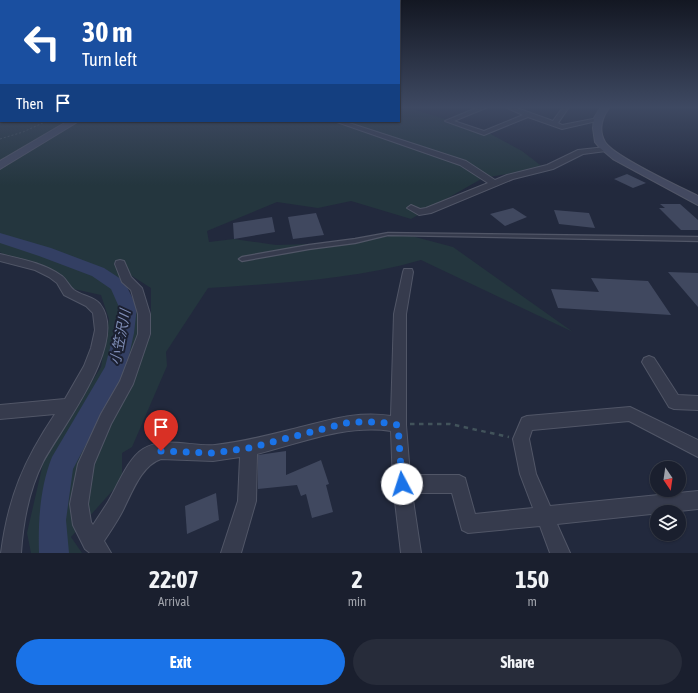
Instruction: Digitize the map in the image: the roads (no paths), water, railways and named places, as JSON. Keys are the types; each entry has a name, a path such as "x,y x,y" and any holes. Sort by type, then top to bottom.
{"street":[{"path":"0,166 53,133"},
{"path":"372,133 463,163 495,184"},
{"path":"598,133 598,136 606,149 617,157 698,201"},
{"path":"411,208 419,212 428,211 510,177 550,168 581,152 606,149"},
{"path":"0,257 47,271 61,280 68,292 93,303 99,313 100,329 98,349 89,372 37,457 22,494 13,526 11,553"},
{"path":"97,547 82,526 79,504 86,464 106,419 126,384 144,334 144,314 136,288 126,279 120,264"},
{"path":"408,272 400,314 398,425 402,484 411,553"},
{"path":"649,362 674,402 698,403"},
{"path":"0,412 68,406"},
{"path":"560,553 528,474 521,439 527,423 630,414 698,449"},
{"path":"97,547 114,509 133,473 148,455 161,451 213,453 249,448 350,422 380,422 398,425"},
{"path":"231,553 248,501 249,448"},
{"path":"402,484 459,484 468,524 698,500"}],"lane":[{"path":"242,259 309,247 355,241 388,234 698,239"}],"waterway":[{"name":"小笠沢川","path":"0,238 45,252 98,272 118,285 128,307 124,333 115,369 61,466 52,520 54,553"}]}
